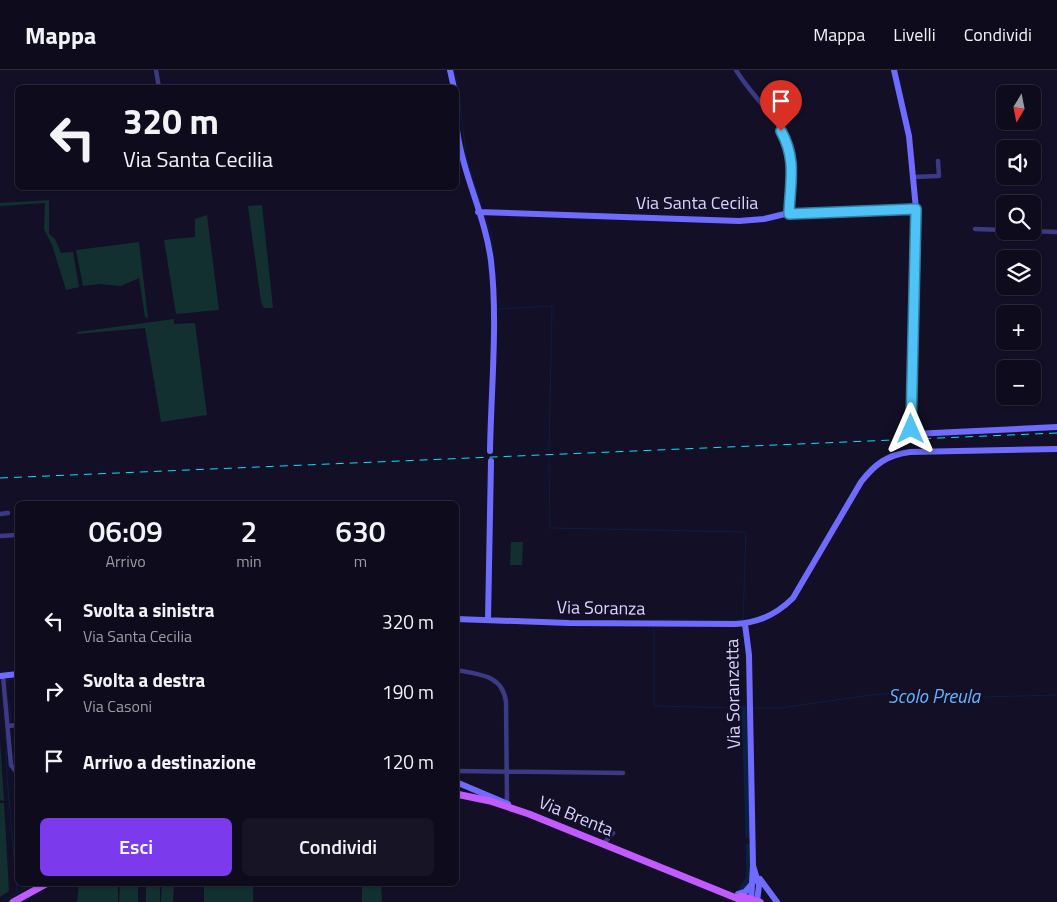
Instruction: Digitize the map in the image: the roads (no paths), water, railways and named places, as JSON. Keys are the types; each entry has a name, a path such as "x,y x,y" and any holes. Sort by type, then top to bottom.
{"main road":[{"path":"459,795 529,814"},
{"name":"Via Brenta","path":"529,814 684,876 713,890 754,900"},
{"name":"Via Brenta","path":"684,876 754,900"},
{"path":"13,902 42,886"}],"street":[{"path":"156,70 158,85"},
{"path":"450,70 453,85"},
{"path":"736,70 776,123 789,148 792,164 789,214"},
{"path":"894,70 909,136 916,209 912,431 916,434 1057,427"},
{"path":"459,143 461,157 488,248 492,280 490,452"},
{"path":"912,177 939,176 938,161"},
{"name":"Via Santa Cecilia","path":"478,212 739,220 764,219 789,214 916,209"},
{"path":"975,229 996,230"},
{"path":"1041,231 1057,232"},
{"name":"Via Soranzetta","path":"754,900 751,885 753,865 748,640 745,624 769,616 786,604 801,586 861,482 872,469 890,456 910,452 1057,449"},
{"path":"488,620 490,461"},
{"path":"0,514 8,513"},
{"path":"0,536 15,535"},
{"name":"Via Soranza","path":"459,619 745,624"},
{"path":"459,670 473,672 494,680 501,684 503,688 507,804"},
{"path":"15,674 2,676 11,765 15,770"},
{"path":"8,726 15,725"},
{"path":"459,771 623,773"},
{"name":"Via Brenta","path":"459,783 529,814"},
{"path":"604,843 613,833"},
{"name":"Via Soranzetta","path":"753,865 758,876 754,900"},
{"path":"758,876 777,902"},
{"path":"738,894 745,892 751,885"}],"waterway":[{"path":"454,70 458,85"},
{"path":"459,94 466,156 482,208"},
{"path":"485,215 492,239 496,292"},
{"path":"498,309 552,306 549,450"},
{"path":"549,458 550,528 746,532 743,620 655,620"},
{"path":"654,627 654,706 744,708"},
{"path":"7,682 15,679"},
{"name":"Scolo Preula","path":"753,708 780,708 871,695 911,692 944,698 1057,695"},
{"path":"9,702 11,722"},
{"path":"744,708 748,836"},
{"path":"6,731 7,777 15,869"},
{"path":"13,753 15,766"},
{"path":"742,888 749,877 748,846"},
{"path":"16,886 17,892"},
{"path":"2,902 29,886"}],"railway":[{"path":"0,478 1057,433"}]}
